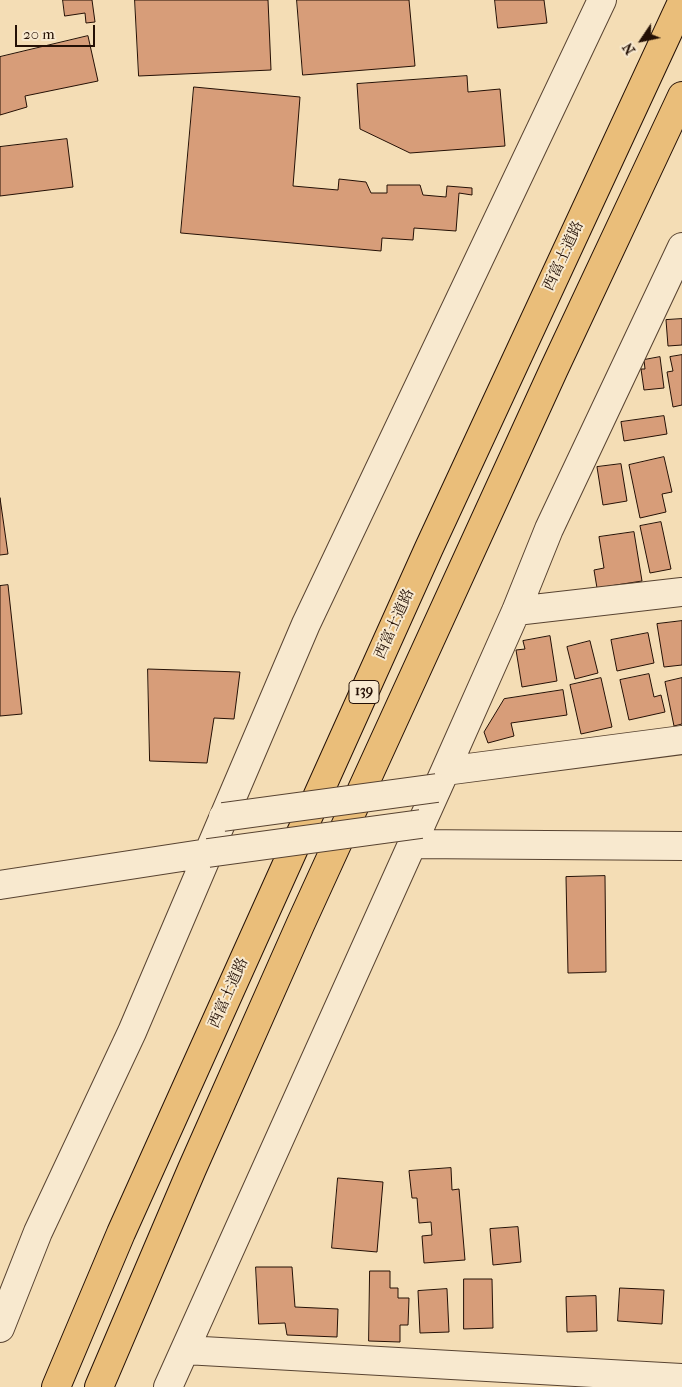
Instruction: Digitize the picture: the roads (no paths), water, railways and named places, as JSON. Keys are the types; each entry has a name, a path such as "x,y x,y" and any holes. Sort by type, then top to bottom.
{"highway":[{"name":"西富士道路","path":"56,1387 121,1234 425,557 682,2"},
{"name":"139","path":"99,1387 192,1169 301,924 550,378 682,96"}],"street":[{"path":"0,1328 38,1232 132,1032 306,624 602,0"},
{"path":"168,1387 516,611 549,528 671,292 682,247"},
{"path":"516,611 682,592"},
{"path":"223,816 682,740"},
{"path":"0,884 208,853 416,834 677,851"},
{"path":"185,1350 682,1378"}]}
